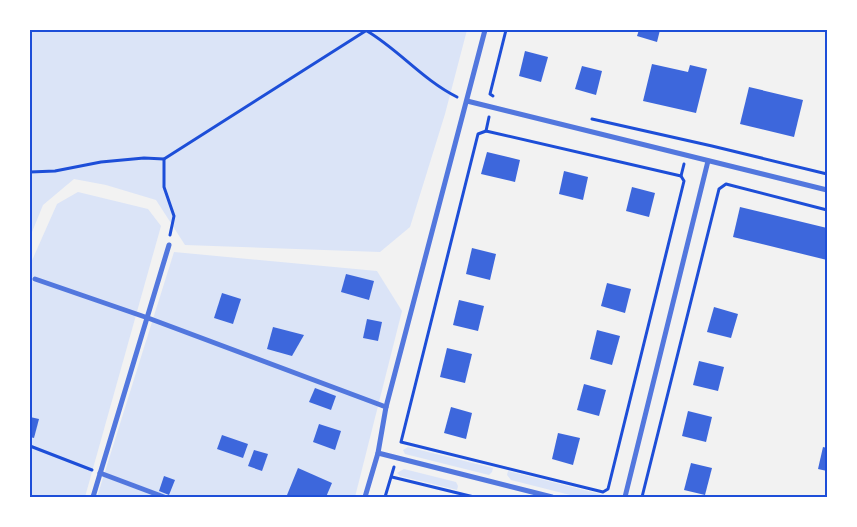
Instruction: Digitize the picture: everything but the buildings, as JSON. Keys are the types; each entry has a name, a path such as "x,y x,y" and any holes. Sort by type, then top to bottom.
{"street":[{"path":"365,497 378,453 386,407 485,30"},
{"path":"467,101 827,190"},
{"path":"624,497 708,161"},
{"path":"93,497 148,318 168,245"},
{"path":"35,279 148,318 386,407"},
{"path":"378,453 552,497"},
{"path":"100,474 164,497"}],"path":[{"path":"494,97 490,94 506,30"},
{"path":"30,172 54,171 102,162 144,158 164,159 367,31 383,41 443,90 467,101"},
{"path":"589,118 827,174"},
{"path":"486,131 681,176 684,181 608,489 603,492 401,442 478,134 486,131"},
{"path":"164,159 164,187 174,216 168,245"},
{"path":"642,497 719,189 726,184 827,210"},
{"path":"30,446 100,474"},
{"path":"385,497 392,477 474,497"}],"shaded area":[{"path":"30,30 467,30 445,114 410,227 380,252 185,245 156,200 106,185 74,179 43,205 30,237"},
{"path":"78,192 148,209 161,226 85,497 30,497 30,265 57,204"},
{"path":"174,252 377,271 402,311 355,497 97,497"},
{"path":"408,447 493,468 492,472 489,475 405,454 403,450"},
{"path":"404,469 456,482 457,490 400,476 397,473"},
{"path":"508,471 612,497 578,497 511,480 507,475"}]}
